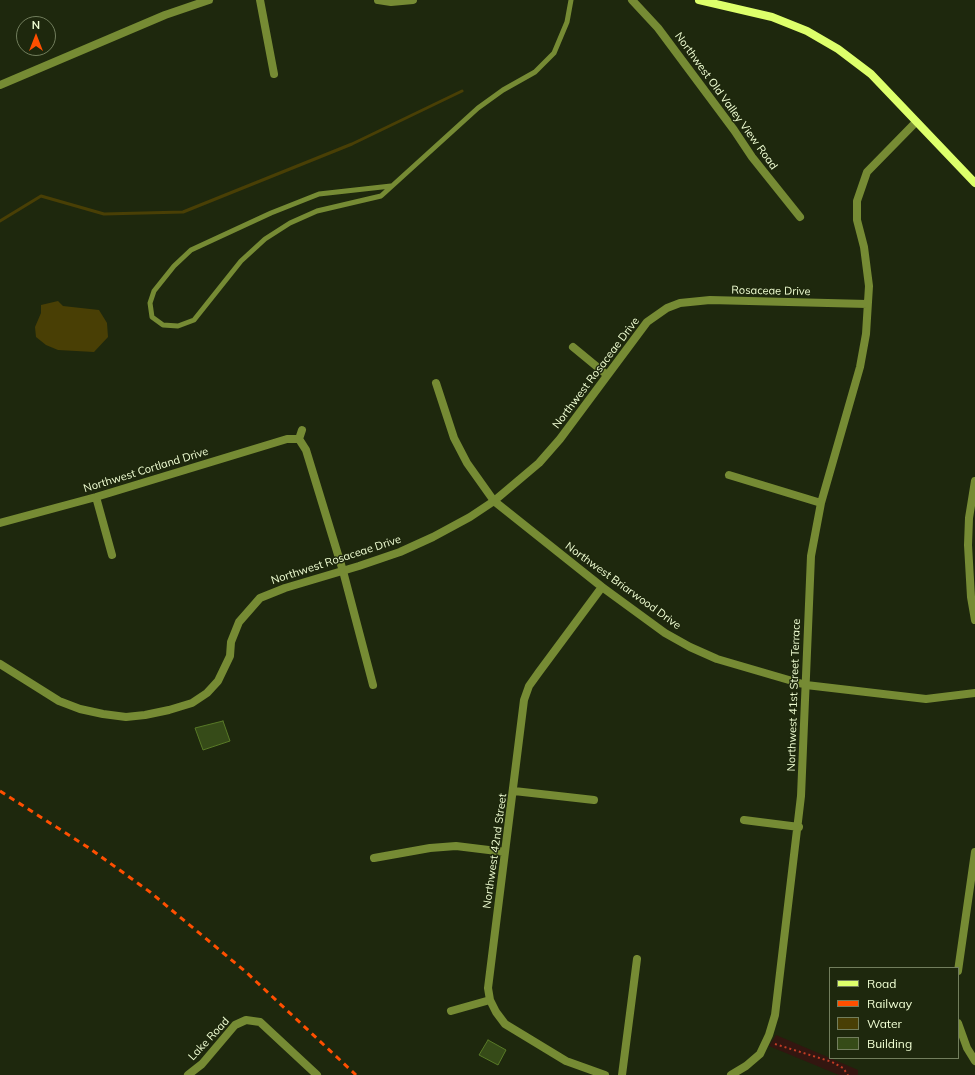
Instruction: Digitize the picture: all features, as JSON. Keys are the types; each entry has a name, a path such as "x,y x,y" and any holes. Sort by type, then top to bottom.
{"street":[{"path":"0,85 165,14 209,0"},
{"path":"260,0 274,74"},
{"path":"378,0 391,2 413,0"},
{"name":"Northwest Old Valley View Road","path":"632,0 658,28 734,130 752,157 800,217"},
{"path":"699,0 731,3 772,17 807,31 838,49 870,74 975,184"},
{"name":"Northwest 41st Street Terrace","path":"731,1075 746,1066 760,1054 769,1036 775,1015 799,827 810,568 814,532 821,502 864,351 869,286 867,267 857,220 857,201 860,188 867,172 875,162 916,122"},
{"name":"Rosaceae Drive","path":"674,306 695,301 710,300 867,304"},
{"name":"Northwest Rosaceae Drive","path":"0,664 59,701 80,709 103,714 126,717 169,710 192,702 207,693 218,681 230,656 231,642 239,622 260,598 285,588 400,552 433,537 470,517 494,501 538,463 560,439 647,322 674,306"},
{"path":"573,347 607,375"},
{"name":"Northwest Briarwood Drive","path":"436,383 454,438 467,463 494,501 602,587 665,633 690,647 724,661 806,685 926,699 975,693"},
{"path":"302,430 298,439 306,450 343,571 373,685"},
{"name":"Northwest Cortland Drive","path":"0,523 96,497 287,439 298,439"},
{"path":"729,475 821,502"},
{"path":"975,481 969,518 968,545 971,597 975,620"},
{"path":"96,497 112,555"},
{"name":"Northwest 42nd Street","path":"602,587 529,686 522,715 514,791 488,988 490,1000 496,1012 505,1024 566,1061 605,1075"},
{"path":"514,791 594,800"},
{"path":"744,820 799,827"},
{"path":"374,858 449,846 505,852"},
{"path":"959,967 975,852"},
{"path":"622,1075 637,959"},
{"path":"451,1011 490,1000"},
{"name":"Lake Road","path":"188,1075 202,1064 235,1025 246,1020 260,1022 317,1075"},
{"path":"959,1027 966,1048 975,1061"}],"lane":[{"path":"391,186 319,194 271,213 192,250 174,266 154,291 150,302 152,317 163,325 178,326 194,320 241,261 265,239 290,223 317,211 380,196 478,108 503,90 535,72 554,53 567,22 571,0"}],"path":[{"path":"772,1043 832,1062 843,1068 848,1075"}],"shaded area":[{"path":"776,1035 829,1058 829,1059 858,1070 858,1075 839,1075 769,1046"}],"water":[{"path":"58,301 63,306 99,310 107,323 108,337 94,352 58,350 46,345 36,337 35,327 41,313 41,305"}],"building":[{"path":"223,721 230,741 203,750 195,728"},
{"path":"488,1040 506,1050 498,1065 479,1055"}],"waterway":[{"path":"0,221 41,196 104,214 183,212 352,144 462,91"}],"railway":[{"path":"0,791 89,848 150,892 246,972 356,1075"}]}
